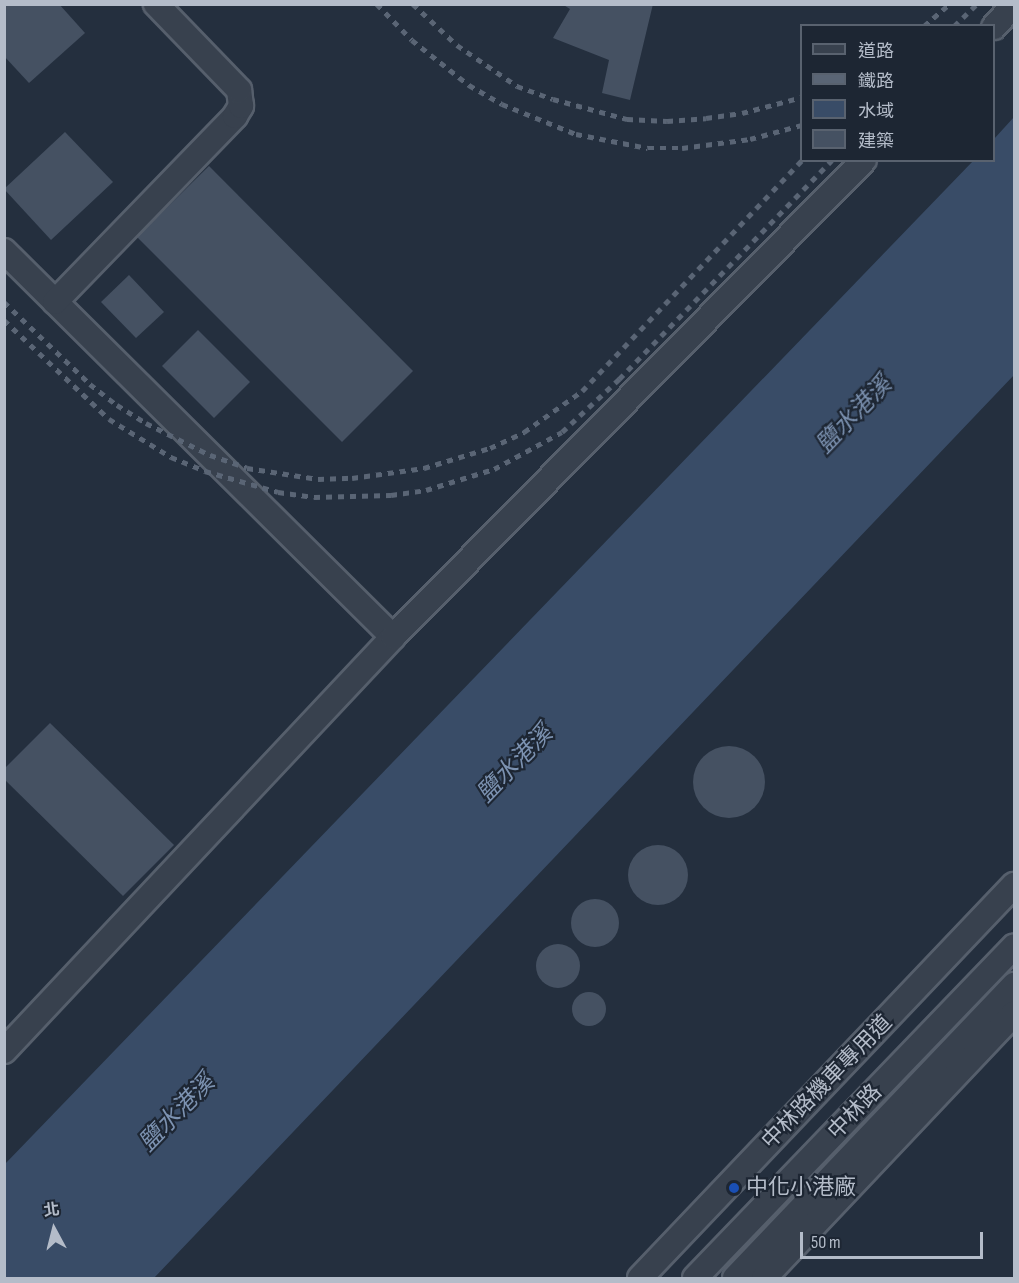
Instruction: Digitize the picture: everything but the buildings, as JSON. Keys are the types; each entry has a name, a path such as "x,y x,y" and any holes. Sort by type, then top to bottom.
{"street":[{"path":"55,302 235,116 241,106 239,90 156,4"},
{"path":"995,25 1014,5"},
{"path":"4,1052 393,638 862,162"},
{"path":"4,251 393,638"},
{"name":"中林路機車專用道","path":"640,1278 1014,885"},
{"name":"中林路","path":"695,1278 1014,946"},
{"name":"中林路","path":"735,1278 1014,985"},
{"path":"764,1278 1014,1014"}],"water":[{"name":"鹽水港溪","path":"1014,117 1014,375 154,1278 5,1278 5,1164 972,162 995,162 995,138"}],"railway":[{"path":"377,4 412,40 469,85 502,104 576,134 648,148 682,148 750,139 800,126"},
{"path":"413,4 457,45 517,86 553,99 627,119 667,121 706,118 742,113 800,98"},
{"path":"926,24 949,4"},
{"path":"956,24 977,4"},
{"path":"4,302 90,384 117,405 146,423 210,455 247,468 318,479 352,478 424,468 490,448 524,432 582,391 800,162"},
{"path":"4,320 109,419 171,457 205,471 278,492 314,497 391,495 426,490 494,469 562,432 619,379 830,162"}],"place":[{"name":"中化小港廠","path":"734,1188"}]}
